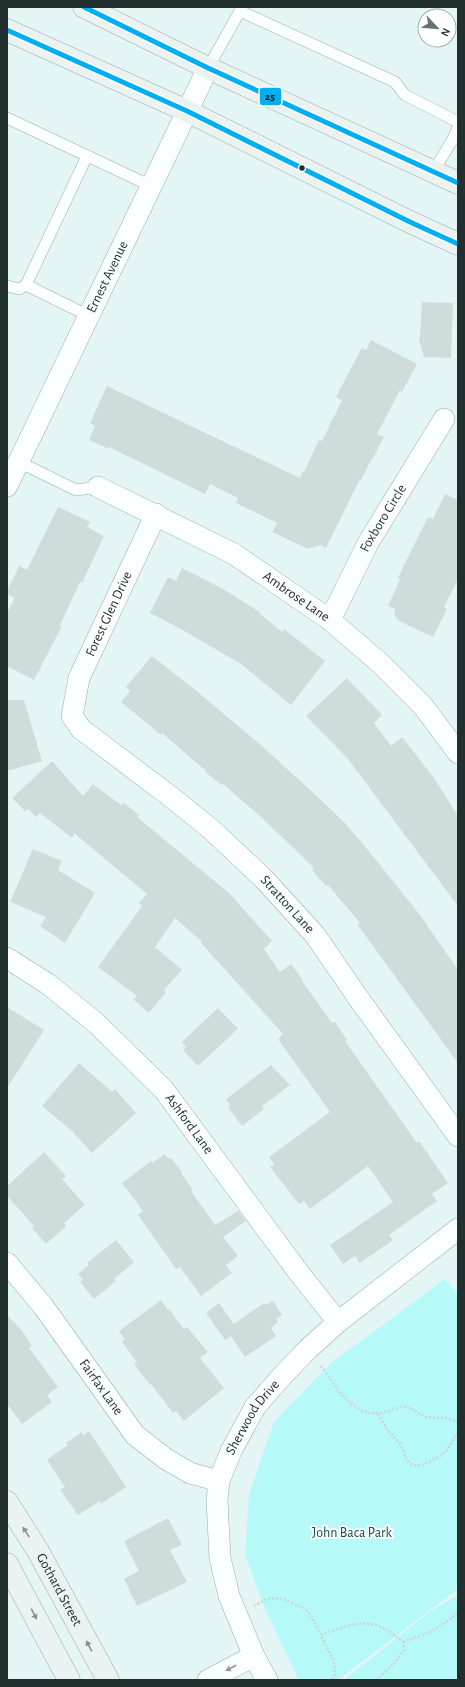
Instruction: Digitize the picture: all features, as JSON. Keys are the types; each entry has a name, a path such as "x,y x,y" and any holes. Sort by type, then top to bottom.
{"main road":[{"path":"84,7 208,68 458,183"},
{"path":"7,30 187,111 458,244"},
{"name":"Gothard Street","path":"7,1502 38,1551 108,1680"},
{"path":"7,1564 69,1680"}],"street":[{"name":"Ernest Avenue","path":"7,486 208,68"},
{"name":"Foxboro Circle","path":"330,620 368,543 444,420"},
{"name":"Ambrose Lane","path":"98,487 156,514 234,554 330,620 381,664 423,706 458,754"},
{"name":"Forest Glen Drive","path":"72,716 79,678 156,514"},
{"name":"Stratton Lane","path":"72,716 81,729 171,796 212,830 264,878 314,935 458,1136"},
{"name":"Ashford Lane","path":"7,958 48,984 96,1023 164,1090 299,1273 338,1322"},
{"name":"Sherwood Drive","path":"267,1680 254,1656 238,1614 229,1596 220,1558 217,1500 219,1481 231,1451 255,1407 282,1375 308,1349 338,1322 458,1229"},
{"name":"Fairfax Lane","path":"7,1263 43,1306 135,1434 166,1459 190,1473 219,1481"},
{"path":"208,1680 254,1656"}],"lane":[{"path":"208,68 235,9 395,82 405,95 458,122"},
{"path":"7,118 151,186"},
{"path":"433,172 453,139 458,127"},
{"path":"7,286 19,289 26,285 87,156"},
{"path":"26,285 89,316"},
{"path":"19,462 76,490 98,487"}],"path":[{"path":"308,1349 351,1405 365,1411 378,1414 400,1407 408,1407 428,1417 443,1417 458,1423"},
{"path":"378,1414 387,1429 400,1445 406,1459 411,1464 417,1466 425,1464 440,1456 447,1450 458,1432"},
{"path":"238,1614 269,1598 282,1599 304,1608 311,1615 334,1662 334,1680"},
{"path":"403,1642 430,1632 449,1620 458,1612"},
{"path":"321,1635 356,1623 368,1622 394,1634 403,1642 404,1650 393,1665 376,1680"}],"green space":[{"name":"John Baca Park","path":"445,1279 458,1295 458,1589 338,1680 299,1680 265,1609 245,1555 249,1495 274,1422 330,1364"},
{"path":"458,1595 458,1680 344,1680 428,1613"}],"building":[{"path":"422,302 453,303 451,358 424,357 419,340"},
{"path":"371,340 417,364 402,392 400,390 377,434 384,437 361,480 360,479 326,548 321,545 308,549 272,532 277,523 236,503 238,498 210,484 205,494 109,447 109,449 89,440 95,426 90,423 107,386 300,478 319,440 322,441 342,400 336,397 362,348 366,350"},
{"path":"445,494 458,500 458,579 444,607 447,609 433,637 399,621 395,617 395,609 388,606 400,580 398,578 428,517 433,519"},
{"path":"58,507 90,522 87,527 104,536 82,583 80,582 60,625 62,626 34,680 7,666 7,613 14,597 7,594 7,591 19,566 27,570"},
{"path":"182,568 223,589 261,613 260,614 282,632 284,629 325,661 291,705 241,664 150,613 168,577 176,581"},
{"path":"152,656 262,746 345,823 420,915 458,970 458,1063 357,924 360,923 328,885 326,886 312,870 314,868 260,816 223,784 222,785 205,772 206,771 162,733 161,735 121,702 130,691 126,687"},
{"path":"347,678 382,715 374,723 391,746 402,737 434,778 458,816 458,906 348,759 306,716"},
{"path":"7,700 24,700 42,761 7,771"},
{"path":"52,761 83,796 93,784 121,805 124,803 139,815 137,817 229,893 272,941 264,949 280,972 291,964 332,1023 335,1022 347,1040 345,1041 417,1143 419,1141 448,1183 432,1194 437,1201 389,1235 393,1240 360,1263 355,1256 343,1264 330,1245 393,1202 368,1166 310,1209 304,1201 299,1204 270,1167 274,1164 269,1157 330,1112 278,1039 283,1034 201,943 202,942 175,918 155,947 182,970 164,990 166,992 149,1013 134,1000 137,996 98,967 142,906 139,903 147,894 74,833 72,838 40,813 36,817 28,809 25,811 12,798"},
{"path":"33,849 62,861 58,870 95,893 65,943 40,926 46,917 10,902"},
{"path":"7,1007 44,1030 7,1088"},
{"path":"218,1008 238,1029 198,1066 183,1050 186,1047 182,1042"},
{"path":"79,1063 112,1092 115,1089 136,1113 92,1153 72,1131 42,1106"},
{"path":"271,1065 290,1085 262,1106 264,1109 242,1126 228,1107 230,1105 226,1099"},
{"path":"44,1152 66,1176 62,1179 85,1205 64,1223 66,1226 46,1244 32,1228 34,1226 7,1196 7,1186"},
{"path":"165,1154 169,1159 171,1158 182,1172 181,1173 193,1190 191,1191 215,1225 238,1211 246,1221 223,1237 238,1256 226,1265 232,1273 201,1296 180,1267 176,1269 138,1215 143,1211 122,1183 151,1161 152,1163"},
{"path":"116,1240 134,1262 114,1279 116,1281 94,1299 80,1282 83,1280 78,1274 89,1265 87,1263"},
{"path":"161,1300 184,1329 187,1327 208,1352 200,1358 224,1388 184,1421 176,1411 173,1413 134,1364 137,1362 122,1342 125,1339 119,1331"},
{"path":"273,1301 282,1315 276,1319 278,1322 271,1328 276,1336 245,1357 231,1336 225,1340 206,1313 219,1303 234,1324 264,1303 266,1305"},
{"path":"7,1315 23,1332 32,1346 29,1348 58,1387 47,1395 52,1402 22,1424 7,1404"},
{"path":"89,1431 126,1487 101,1504 100,1501 78,1515 60,1490 65,1487 47,1460 68,1445 66,1443 82,1432 83,1436"},
{"path":"168,1518 182,1545 170,1550 187,1582 137,1606 124,1579 139,1571 124,1541"}],"transit line":[{"name":"25","path":"84,7 208,68 458,183"},
{"name":"25","path":"7,30 187,111 410,222 458,244"}]}
